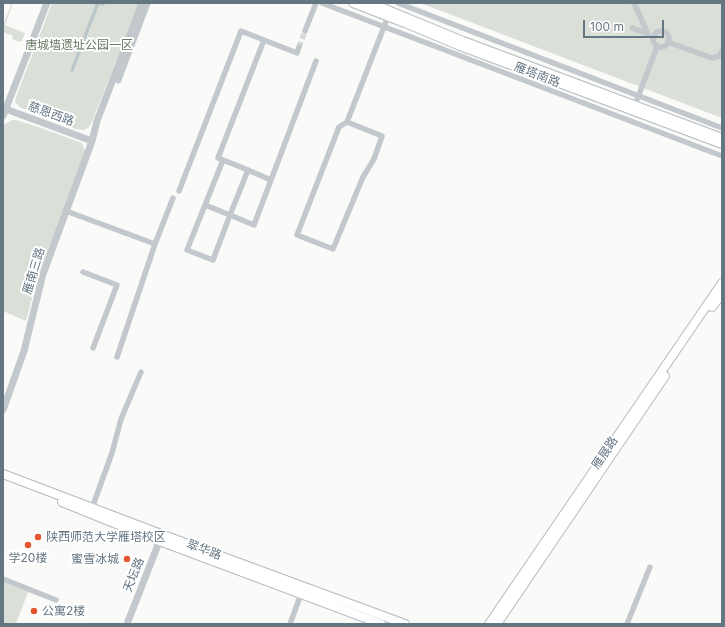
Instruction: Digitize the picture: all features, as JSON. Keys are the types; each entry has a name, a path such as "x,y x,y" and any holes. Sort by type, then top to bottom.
{"main road":[{"name":"雁塔南路","path":"352,3 389,13 722,138"},
{"name":"雁塔南路","path":"371,3 460,46 722,144"},
{"name":"雁展路","path":"489,624 722,283"},
{"name":"雁展路","path":"497,624 678,356 722,294"},
{"name":"翠华路","path":"3,474 92,508 301,594 381,624"},
{"name":"翠华路","path":"3,480 405,624"}],"street":[{"path":"3,116 4,108 46,3"},
{"name":"雁南三路","path":"3,410 24,351 43,274 92,141 97,121 142,3"},
{"name":"雁南三路","path":"92,141 100,128 147,3"},
{"path":"306,31 316,3"},
{"path":"322,3 722,156"},
{"path":"398,3 722,128"},
{"path":"634,3 653,42 657,47"},
{"path":"347,122 382,136 374,159 363,177 333,249 297,235 339,127 347,122 389,13"},
{"path":"632,28 650,35"},
{"path":"179,191 241,31 297,53 299,47"},
{"path":"650,35 657,31 664,31 668,35 668,42 664,46 657,47"},
{"path":"264,40 218,158 271,180"},
{"path":"668,42 712,58 719,56 722,52"},
{"path":"635,105 657,47"},
{"path":"205,205 254,225 316,61"},
{"name":"慈恩西路","path":"4,108 92,141"},
{"path":"223,160 187,250 213,260 248,170"},
{"path":"116,357 155,244 173,198"},
{"path":"66,210 155,244"},
{"path":"83,272 117,285 93,348"},
{"path":"92,508 112,452 120,419 141,372"},
{"name":"天坛路","path":"127,624 161,537"},
{"path":"627,624 650,567"},
{"path":"3,579 56,600"},
{"path":"290,624 301,594"}],"green space":[{"path":"12,3 5,25 25,33 22,41 20,42 12,39 13,36 3,32 3,25"},
{"name":"唐城墙遗址公园一区","path":"52,3 139,3 91,124 84,130 76,129 21,108 15,102"},
{"path":"722,3 722,118 423,4"},
{"path":"12,120 41,128 82,143 85,151 36,283 26,321 3,311 3,127"},
{"path":"3,582 28,592 16,624 3,624"}],"shaded area":[{"path":"96,3 105,3 104,6 99,5 73,72 70,71"}],"tunnel":[{"path":"299,47 305,31"}],"place":[{"name":"陕西师范大学雁塔校区","path":"38,537"},
{"name":"学20楼","path":"28,545"},
{"name":"蜜雪冰城","path":"127,559"},
{"name":"公寓2楼","path":"34,611"}]}
